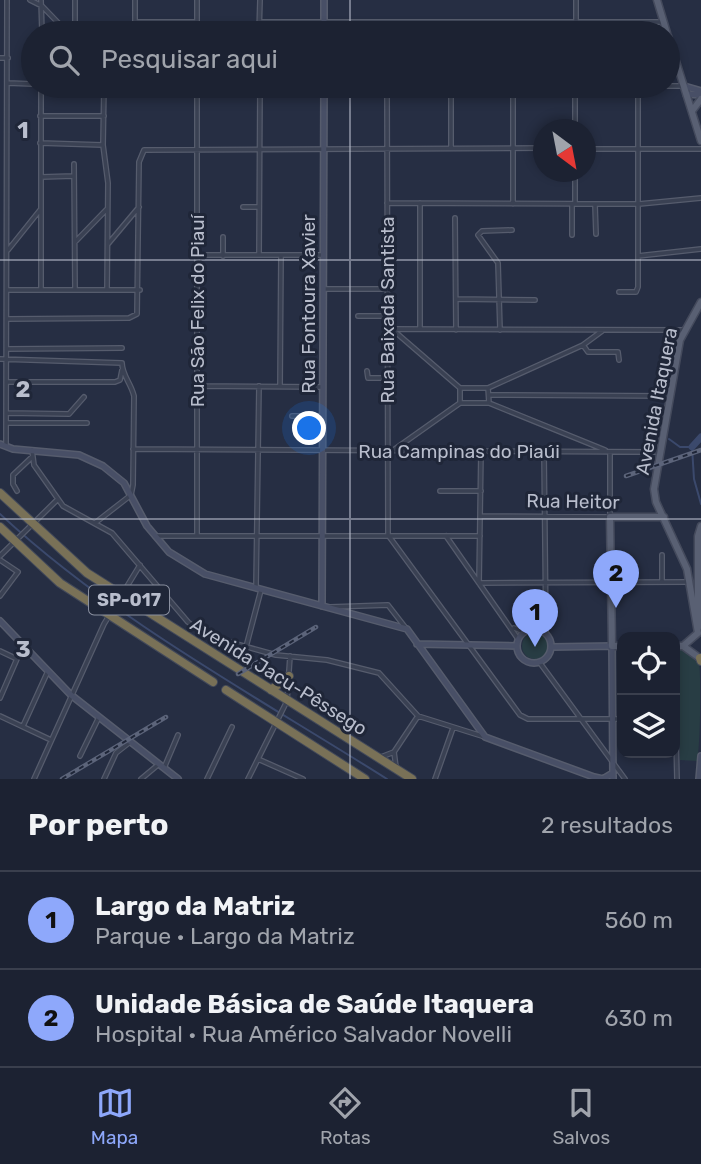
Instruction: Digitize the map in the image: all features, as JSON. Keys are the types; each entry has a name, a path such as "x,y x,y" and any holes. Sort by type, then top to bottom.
{"highway":[{"name":"Avenida Jacu-Pêssego","path":"0,493 78,566 120,597 271,690 286,703 412,779"},
{"name":"Avenida Jacu-Pêssego","path":"0,527 60,583 111,612 213,681"},
{"path":"271,690 289,676"},
{"name":"Avenida Jacu-Pêssego","path":"226,690 277,719 365,779"},
{"path":"351,771 359,779"}],"main road":[{"path":"324,0 324,21"},
{"path":"657,0 663,21"},
{"path":"680,74 701,141"},
{"path":"684,86 701,95"},
{"path":"686,94 701,95"},
{"path":"692,111 701,95"},
{"name":"Rua Fontoura Xavier","path":"324,98 325,607"},
{"name":"Avenida Itaquera","path":"698,633 684,558 660,509 654,488 683,330 701,302"},
{"path":"3,446 32,454 69,453 88,458 120,479 153,536 177,559 194,569 259,590 407,629 477,725 482,737 603,779 613,776 610,517"},
{"path":"654,517 660,509"},
{"name":"Rua Heitor","path":"610,517 664,517"},
{"path":"701,526 698,547 698,633 683,646 701,659"},
{"path":"0,621 71,695 177,779"},
{"path":"536,629 546,634 552,647 548,657 540,663 525,661 517,643 524,632 536,629"},
{"path":"417,644 469,646 517,643"},
{"path":"552,647 617,646"},
{"path":"699,779 701,756"}],"street":[{"path":"3,446 7,423 7,0"},
{"path":"30,0 42,6 56,21"},
{"path":"41,0 42,21"},
{"path":"75,0 75,21"},
{"path":"135,0 135,21"},
{"path":"197,0 197,21"},
{"path":"260,0 260,21"},
{"path":"576,0 576,21"},
{"path":"0,58 8,58"},
{"path":"8,83 21,84"},
{"path":"41,98 41,289"},
{"path":"104,98 107,289"},
{"name":"Rua São Felix do Piauí","path":"197,98 197,536"},
{"path":"258,256 260,98"},
{"name":"Rua Baixada Santista","path":"387,98 388,535"},
{"path":"451,98 451,148"},
{"path":"513,98 513,204"},
{"path":"575,98 575,119"},
{"path":"619,292 637,291 638,98"},
{"path":"40,116 104,116"},
{"path":"40,143 103,145"},
{"path":"7,318 133,317 139,310 140,157 144,150 260,147 533,148"},
{"path":"0,148 8,148"},
{"path":"596,149 701,149"},
{"path":"74,164 75,289"},
{"path":"41,177 74,176"},
{"path":"572,235 575,182"},
{"path":"387,203 595,205 701,198"},
{"path":"420,203 420,329"},
{"path":"595,205 596,234"},
{"path":"107,245 140,206"},
{"path":"243,207 259,207"},
{"path":"7,251 42,209"},
{"path":"75,242 107,209"},
{"path":"455,218 456,330"},
{"path":"500,330 498,263 478,235 482,231 512,230"},
{"path":"222,237 223,256"},
{"path":"638,256 701,249"},
{"path":"198,255 324,255"},
{"path":"280,386 281,255"},
{"path":"0,280 7,280"},
{"path":"324,289 387,289"},
{"path":"7,290 140,290"},
{"path":"456,299 535,300"},
{"path":"358,316 387,316"},
{"path":"389,329 683,330"},
{"path":"389,329 460,388 488,387 583,345 603,330"},
{"path":"583,345 588,352 618,352 619,360"},
{"path":"7,349 122,348"},
{"path":"0,359 122,363 120,380 115,382 7,382"},
{"path":"95,523 131,495 134,396 130,382 122,370"},
{"path":"366,371 368,378 387,377"},
{"path":"197,386 323,387"},
{"path":"246,647 259,590 258,386"},
{"path":"488,387 489,403"},
{"path":"460,388 460,403"},
{"path":"489,395 670,396"},
{"path":"0,397 7,397"},
{"path":"7,413 69,414 84,397"},
{"path":"393,450 460,403 489,403 608,451 610,517"},
{"path":"292,416 323,416"},
{"path":"7,423 86,423"},
{"name":"Rua Campinas do Piaúi","path":"133,449 660,452"},
{"path":"479,583 481,451"},
{"path":"544,452 546,634"},
{"path":"17,491 13,484 13,475 32,454 57,500 71,513 112,533 198,631 216,640 246,647 327,660 379,673 418,716 482,737"},
{"path":"440,491 481,491"},
{"path":"0,596 18,574 0,558 57,500"},
{"name":"Rua Heitor","path":"481,516 610,517"},
{"path":"388,535 520,715 528,719 617,719"},
{"path":"153,536 481,536"},
{"path":"446,536 513,627 517,643"},
{"path":"662,555 662,582"},
{"path":"34,779 111,612 141,565"},
{"path":"479,583 688,582"},
{"path":"325,607 388,606 407,629"},
{"path":"513,627 524,632"},
{"path":"0,698 23,645"},
{"path":"0,652 17,659"},
{"path":"248,779 286,703 290,656"},
{"path":"540,663 625,779"},
{"path":"23,726 48,671"},
{"path":"0,682 6,685"},
{"path":"0,716 51,740"},
{"path":"80,756 99,716"},
{"path":"378,758 394,752 418,716"},
{"path":"207,779 232,727"},
{"path":"435,779 453,728"},
{"path":"141,779 162,766 178,735"},
{"path":"104,779 116,753 131,741"},
{"path":"394,752 398,771"},
{"path":"676,758 677,779"},
{"path":"258,759 303,779"}],"shaded area":[{"path":"535,633 544,637 548,646 544,655 535,659 526,655 522,646 526,637"},
{"path":"680,648 690,652 699,662 700,710 697,761 680,760"}],"waterway":[{"path":"692,447 701,437"},
{"path":"669,439 680,447 692,447 694,479 701,504"},
{"path":"0,514 44,552 138,623 387,779"}],"railway":[{"path":"626,476 701,450"},
{"path":"238,674 316,627"},
{"path":"62,779 166,717"}],"place":[{"name":"Unidade Básica de Saúde Itaquera","path":"616,608"},
{"name":"Largo da Matriz","path":"535,647"}]}
